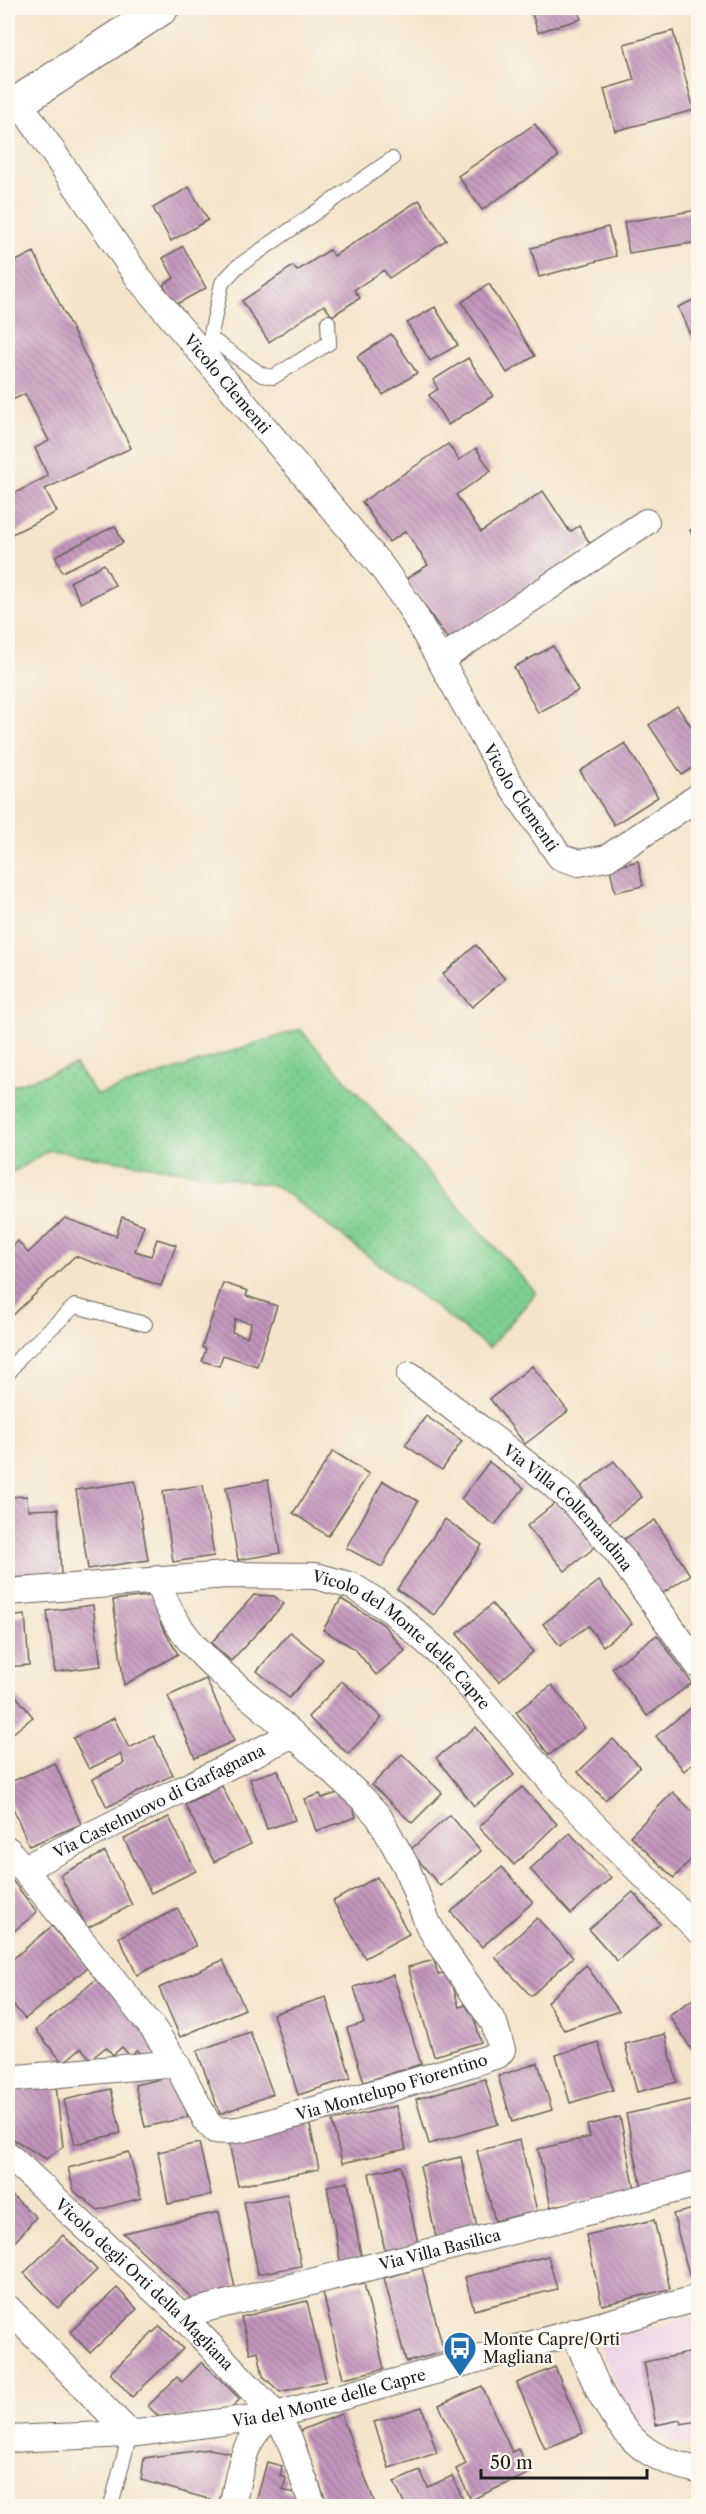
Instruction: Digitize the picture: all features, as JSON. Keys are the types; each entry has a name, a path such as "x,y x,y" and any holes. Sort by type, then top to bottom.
{"main road":[{"path":"13,106 162,8"}],"street":[{"name":"Vicolo Clementi","path":"13,106 140,280 205,345 382,567 410,607 507,779 557,854 565,860 579,863 607,858 699,797"},
{"path":"440,660 646,522"},
{"name":"Via Villa Collemandina","path":"410,1375 549,1481 576,1506 616,1552 699,1665"},
{"name":"Vicolo del Monte delle Capre","path":"8,1592 216,1575 316,1576 352,1586 373,1598 410,1626 447,1660 555,1786 699,1930"},
{"name":"Via Montelupo Fiorentino","path":"15,1859 144,2018 176,2063 207,2122 214,2130 260,2124 389,2090 498,2055 502,2050 494,2023 428,1924 411,1876 379,1818 362,1798 293,1734 213,1666 187,1639 170,1616 157,1579"},
{"name":"Via Castelnuovo di Garfagnana","path":"15,1859 293,1734"},
{"path":"8,2079 176,2063"},
{"name":"Vicolo degli Orti della Magliana","path":"8,2156 181,2315 276,2415 289,2438 313,2506"},
{"name":"Via Villa Basilica","path":"181,2315 699,2184"},
{"name":"Via del Monte delle Capre","path":"8,2439 130,2434 276,2415 699,2298"},
{"path":"8,2308 130,2434"},
{"path":"575,2331 589,2367 626,2432 658,2457 699,2470"},
{"path":"232,2506 249,2441 261,2425 276,2415"}],"lane":[{"path":"328,322 329,343 273,376 262,375 205,345 222,283 237,267 392,159"},
{"path":"8,1374 20,1357 75,1306 145,1324"},
{"path":"111,2506 130,2434"}],"shaded area":[{"path":"698,2315 698,2447 673,2443 633,2424 598,2342"}],"green space":[{"path":"300,1029 536,1293 489,1348 276,1186 50,1150 8,1175 8,1087 75,1065 97,1095"}],"building":[{"path":"530,8 577,8 581,19 538,32"},
{"path":"673,31 694,110 615,131 604,89 634,80 624,44"},
{"path":"535,124 558,157 482,210 458,176"},
{"path":"189,187 208,220 171,241 153,208"},
{"path":"419,200 446,240 389,278 384,270 354,290 360,298 332,316 324,305 269,342 242,301 293,266 297,271 329,250 334,256"},
{"path":"698,210 698,242 629,253 624,222"},
{"path":"608,227 616,256 539,277 531,248"},
{"path":"183,246 206,288 175,305 163,285 174,278 163,258"},
{"path":"34,252 131,448 45,489 57,512 8,536 8,497 48,476 35,448 49,441 25,394 8,402 8,265"},
{"path":"489,284 535,356 507,373 462,302"},
{"path":"698,298 698,353 678,307"},
{"path":"435,307 458,345 430,361 407,323"},
{"path":"391,334 417,373 383,395 357,357"},
{"path":"468,358 493,396 448,425 429,395 438,389 433,380"},
{"path":"448,444 459,460 476,448 491,471 456,495 481,532 543,491 570,532 579,526 591,545 448,640 406,579 428,565 406,531 389,542 362,502"},
{"path":"115,526 123,543 62,572 55,556"},
{"path":"698,526 698,549 690,530"},
{"path":"104,564 115,585 81,603 70,582"},
{"path":"553,646 578,691 538,713 514,667"},
{"path":"677,706 698,736 698,764 682,775 649,725"},
{"path":"625,743 658,797 614,825 580,771"},
{"path":"638,861 643,886 615,892 610,868"},
{"path":"476,945 505,979 472,1007 443,974"},
{"path":"122,1217 144,1225 135,1251 151,1256 157,1239 176,1245 161,1286 75,1256 8,1320 8,1286 16,1278 8,1269 8,1251 18,1241 28,1253 65,1218 116,1236"},
{"path":"223,1283 248,1291 246,1296 277,1306 257,1366 223,1355 219,1366 202,1361 206,1349 202,1347","holes":["235,1319 251,1323 247,1337 232,1332"]},
{"path":"532,1366 568,1411 525,1444 490,1399"},
{"path":"426,1416 462,1441 442,1470 405,1445"},
{"path":"333,1451 369,1474 328,1536 293,1513"},
{"path":"614,1461 642,1497 609,1523 581,1487"},
{"path":"489,1462 524,1488 495,1525 461,1499"},
{"path":"268,1480 280,1553 238,1560 226,1487"},
{"path":"135,1481 148,1560 88,1569 76,1490"},
{"path":"383,1481 418,1501 382,1567 346,1548"},
{"path":"203,1485 214,1556 173,1562 163,1491"},
{"path":"27,1496 28,1510 58,1509 61,1576 8,1578 8,1497"},
{"path":"561,1498 599,1544 565,1571 527,1526"},
{"path":"445,1519 482,1545 434,1615 397,1589"},
{"path":"655,1520 690,1575 660,1595 624,1539"},
{"path":"599,1581 632,1624 603,1646 588,1626 560,1646 543,1624"},
{"path":"158,1595 161,1625 178,1654 124,1685 113,1600"},
{"path":"254,1595 274,1596 284,1604 231,1661 211,1643"},
{"path":"341,1599 383,1624 405,1651 376,1675 355,1649 323,1630"},
{"path":"492,1604 533,1652 499,1682 457,1634"},
{"path":"93,1605 101,1666 55,1672 47,1611"},
{"path":"25,1615 29,1665 8,1667 8,1617"},
{"path":"290,1632 323,1659 289,1698 257,1671"},
{"path":"657,1635 692,1683 647,1716 612,1668"},
{"path":"206,1679 234,1741 195,1758 168,1696"},
{"path":"342,1681 382,1718 348,1754 308,1717"},
{"path":"552,1685 585,1728 549,1755 516,1712"},
{"path":"8,1686 33,1717 8,1737"},
{"path":"697,1703 698,1759 684,1771 656,1736"},
{"path":"114,1718 129,1748 154,1736 173,1775 107,1807 93,1779 124,1763 120,1754 89,1769 73,1738"},
{"path":"476,1727 514,1775 474,1806 436,1758"},
{"path":"613,1739 640,1767 605,1800 578,1772"},
{"path":"402,1754 442,1793 412,1823 372,1785"},
{"path":"55,1763 81,1824 29,1846 8,1796 8,1783"},
{"path":"278,1770 295,1820 267,1829 250,1779"},
{"path":"222,1786 251,1844 214,1862 185,1804"},
{"path":"522,1787 557,1824 514,1865 479,1827"},
{"path":"347,1790 356,1817 316,1831 305,1799 320,1794 322,1798"},
{"path":"673,1792 698,1817 698,1852 674,1878 630,1836"},
{"path":"450,1815 481,1851 440,1886 410,1850"},
{"path":"169,1817 196,1871 151,1893 124,1839"},
{"path":"570,1833 611,1878 571,1914 530,1869"},
{"path":"105,1852 132,1905 87,1928 60,1875"},
{"path":"502,1867 533,1902 482,1947 451,1912"},
{"path":"8,1875 37,1912 8,1936"},
{"path":"377,1877 409,1934 365,1958 333,1901"},
{"path":"698,1887 698,1903 691,1895"},
{"path":"633,1892 660,1924 617,1961 589,1929"},
{"path":"178,1909 196,1946 137,1975 119,1937"},
{"path":"537,1918 573,1957 531,1996 495,1957"},
{"path":"52,1926 87,1968 25,2019 8,1999 8,1963"},
{"path":"223,1960 245,2009 180,2037 159,1988"},
{"path":"434,1960 438,1975 449,1972 459,2007 470,2004 481,2042 434,2056 408,1967"},
{"path":"586,1965 619,2011 564,2030 547,2002"},
{"path":"393,1975 421,2064 364,2082 347,2028 364,2023 354,1987"},
{"path":"100,1976 161,2048 146,2061 137,2050 130,2056 122,2047 113,2055 106,2047 91,2059 81,2048 63,2063 36,2030"},
{"path":"698,1996 698,2053 695,2055 669,2015"},
{"path":"326,1997 351,2078 298,2095 273,2014"},
{"path":"250,2032 273,2094 220,2114 197,2051"},
{"path":"665,2034 677,2082 637,2092 625,2044"},
{"path":"598,2042 613,2090 570,2103 556,2055"},
{"path":"538,2063 552,2110 512,2122 498,2076"},
{"path":"177,2075 188,2117 145,2127 135,2085"},
{"path":"485,2079 498,2124 429,2144 416,2099"},
{"path":"56,2086 63,2147 46,2159 8,2136 8,2092"},
{"path":"111,2089 121,2133 75,2144 64,2100"},
{"path":"698,2098 698,2175 642,2188 626,2114"},
{"path":"396,2106 406,2149 342,2163 332,2121"},
{"path":"620,2117 635,2189 551,2207 538,2149 590,2137 587,2125"},
{"path":"309,2121 319,2169 238,2186 228,2138"},
{"path":"520,2140 537,2211 495,2221 477,2151"},
{"path":"199,2143 211,2195 168,2204 158,2152"},
{"path":"129,2152 141,2198 98,2210 74,2191 68,2168"},
{"path":"461,2157 477,2227 436,2237 420,2166"},
{"path":"401,2166 418,2243 385,2251 369,2173"},
{"path":"348,2182 362,2261 341,2265 327,2186"},
{"path":"8,2192 36,2217 14,2243 8,2238"},
{"path":"287,2194 301,2266 258,2274 244,2202"},
{"path":"698,2208 698,2276 690,2278 673,2214"},
{"path":"219,2212 235,2288 220,2291 221,2298 197,2303 123,2233"},
{"path":"654,2220 670,2289 602,2305 586,2235"},
{"path":"63,2235 97,2270 58,2308 24,2273"},
{"path":"548,2256 557,2289 474,2310 465,2277"},
{"path":"422,2268 444,2352 406,2362 384,2278"},
{"path":"364,2283 384,2369 343,2378 323,2292"},
{"path":"117,2288 137,2309 90,2353 70,2332"},
{"path":"307,2301 326,2381 280,2392 263,2376 258,2351 250,2353 241,2317"},
{"path":"160,2326 183,2349 132,2397 110,2373"},
{"path":"698,2351 698,2421 681,2424 680,2420 656,2425 644,2362"},
{"path":"202,2362 240,2399 231,2408 172,2419 168,2415 159,2417 148,2406 177,2377 182,2382"},
{"path":"555,2367 583,2433 545,2449 517,2383"},
{"path":"482,2386 512,2452 518,2449 530,2473 471,2500 456,2469 466,2464 439,2405"},
{"path":"422,2407 437,2453 389,2468 374,2422"},
{"path":"341,2414 376,2506 328,2506 299,2431"},
{"path":"209,2449 231,2453 219,2502 141,2480 144,2458"},
{"path":"267,2462 282,2466 280,2476 286,2478 283,2490 295,2493 299,2506 255,2506"},
{"path":"420,2471 428,2487 452,2476 466,2506 405,2506 394,2482"}],"place":[{"name":"Monte Capre/Orti Magliana","path":"460,2377"}]}
